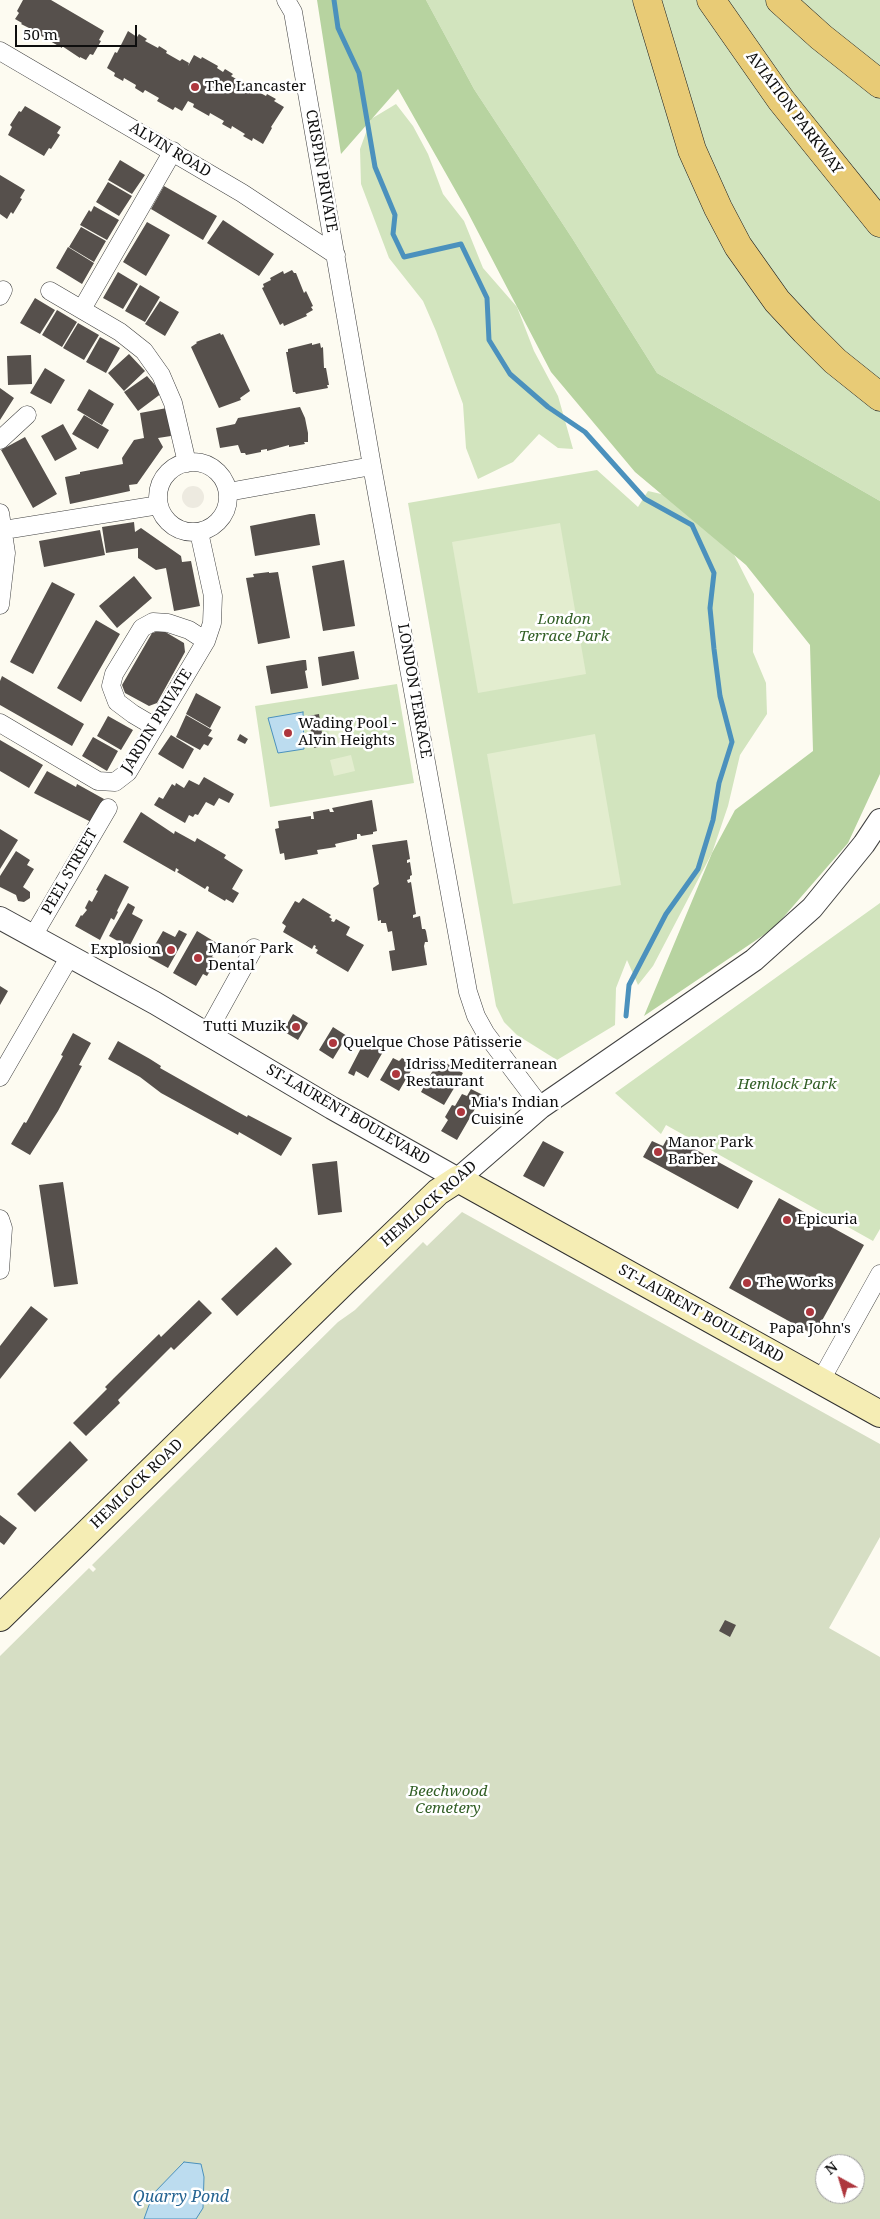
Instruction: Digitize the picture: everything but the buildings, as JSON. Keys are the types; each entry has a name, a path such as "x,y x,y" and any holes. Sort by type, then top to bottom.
{"main road":[{"path":"647,0 692,150 714,201 738,246 777,301 805,331 835,361 880,397"},
{"name":"AVIATION PARKWAY","path":"712,0 781,100 880,224"},
{"path":"780,0 827,42 880,84"},
{"name":"ST-LAURENT BOULEVARD","path":"458,1179 880,1414"},
{"name":"HEMLOCK ROAD","path":"3,1609 438,1192 458,1179"}],"street":[{"name":"CRISPIN PRIVATE","path":"286,0 293,12 336,254"},
{"name":"ALVIN ROAD","path":"0,51 173,151 336,254"},
{"path":"82,309 173,151"},
{"name":"LONDON TERRACE","path":"336,254 372,466 468,992 476,1016 486,1034 541,1107"},
{"path":"50,291 120,332 144,351 161,375 173,403 186,463"},
{"path":"0,440 27,415"},
{"path":"198,462 215,470 222,476 228,492 228,503 222,518 209,529 199,532 180,530 171,525 164,517 159,505 158,495 161,483 167,473 177,466 186,463 198,462"},
{"path":"228,492 372,466"},
{"path":"4,530 159,505"},
{"path":"0,513 6,553 0,605"},
{"name":"JARDIN PRIVATE","path":"0,723 98,781 115,782 128,772 206,641 212,623 213,596 199,532"},
{"path":"155,727 117,702 111,686 114,674 142,628 153,622 168,623 188,630 206,641"},
{"name":"PEEL STREET","path":"33,936 108,808"},
{"name":"HEMLOCK ROAD","path":"458,1179 541,1107 754,960 812,908 864,844 880,820"},
{"name":"ST-LAURENT BOULEVARD","path":"0,918 207,1033 332,1108 458,1179"},
{"path":"207,1033 254,948"},
{"path":"0,1077 70,956"},
{"path":"0,1219 3,1228 0,1270"},
{"path":"820,1380 880,1274"}],"green space":[{"path":"317,0 426,0 474,89 572,238 657,373 880,501 880,774 848,843 774,928 644,1016 712,853 735,810 813,751 810,645 746,565 635,472 551,372 466,209 398,89 341,154"},
{"path":"426,0 880,0 880,501 657,373 572,238 474,89"},
{"path":"396,104 413,126 428,154 443,194 464,221 483,268 517,307 534,351 558,396 573,449 558,448 539,434 513,462 478,479 466,448 463,404 436,331 423,301 389,258 361,184 360,149 371,119"},
{"name":"London Terrace Park","path":"597,470 638,507 648,491 683,499 716,519 754,594 753,652 766,683 767,714 740,755 728,806 712,853 653,966 638,985 627,960 616,988 615,1025 557,1060 517,1035 504,1022 496,1006 408,503"},
{"path":"560,523 586,674 478,693 452,542"},
{"path":"397,684 414,783 270,807 255,706"},
{"path":"341,716 347,741 331,744 326,719"},
{"path":"595,734 621,885 513,904 487,754"},
{"path":"351,755 355,771 334,776 330,760"},
{"name":"Hemlock Park","path":"880,903 880,1229 873,1241 666,1125 661,1134 615,1093"},
{"name":"Beechwood Cemetery","path":"462,1212 880,1444 880,1537 829,1628 880,1657 880,2219 0,2219 0,1656 89,1568 93,1572 96,1569 92,1565 338,1322 355,1310 423,1242 427,1246"}],"shaded area":[{"path":"189,486 197,486 204,493 204,501 197,508 189,508 182,501 182,493"}],"water":[{"name":"Wading Pool - Alvin Heights","path":"303,712 304,749 278,753 268,718"},
{"name":"Quarry Pond","path":"184,2162 201,2164 204,2177 203,2208 196,2219 144,2219 153,2194"}],"waterway":[{"path":"334,0 338,28 359,73 375,167 395,215 393,234 404,257 461,244 487,298 489,340 510,374 548,407 585,432 645,499 692,525 714,573 710,608 714,649 720,696 732,742 719,783 713,820 698,869 666,914 629,985 626,1016"}],"place":[{"name":"The Lancaster","path":"195,87"},
{"name":"Wading Pool - Alvin Heights","path":"288,733"},
{"name":"Explosion","path":"171,950"},
{"name":"Manor Park Dental","path":"198,958"},
{"name":"Tutti Muzik","path":"296,1027"},
{"name":"Quelque Chose Pâtisserie","path":"333,1043"},
{"name":"Idriss Mediterranean Restaurant","path":"396,1074"},
{"name":"Mia's Indian Cuisine","path":"461,1112"},
{"name":"Manor Park Barber","path":"658,1152"},
{"name":"Epicuria","path":"787,1220"},
{"name":"The Works","path":"747,1283"},
{"name":"Papa John's","path":"810,1312"}]}
